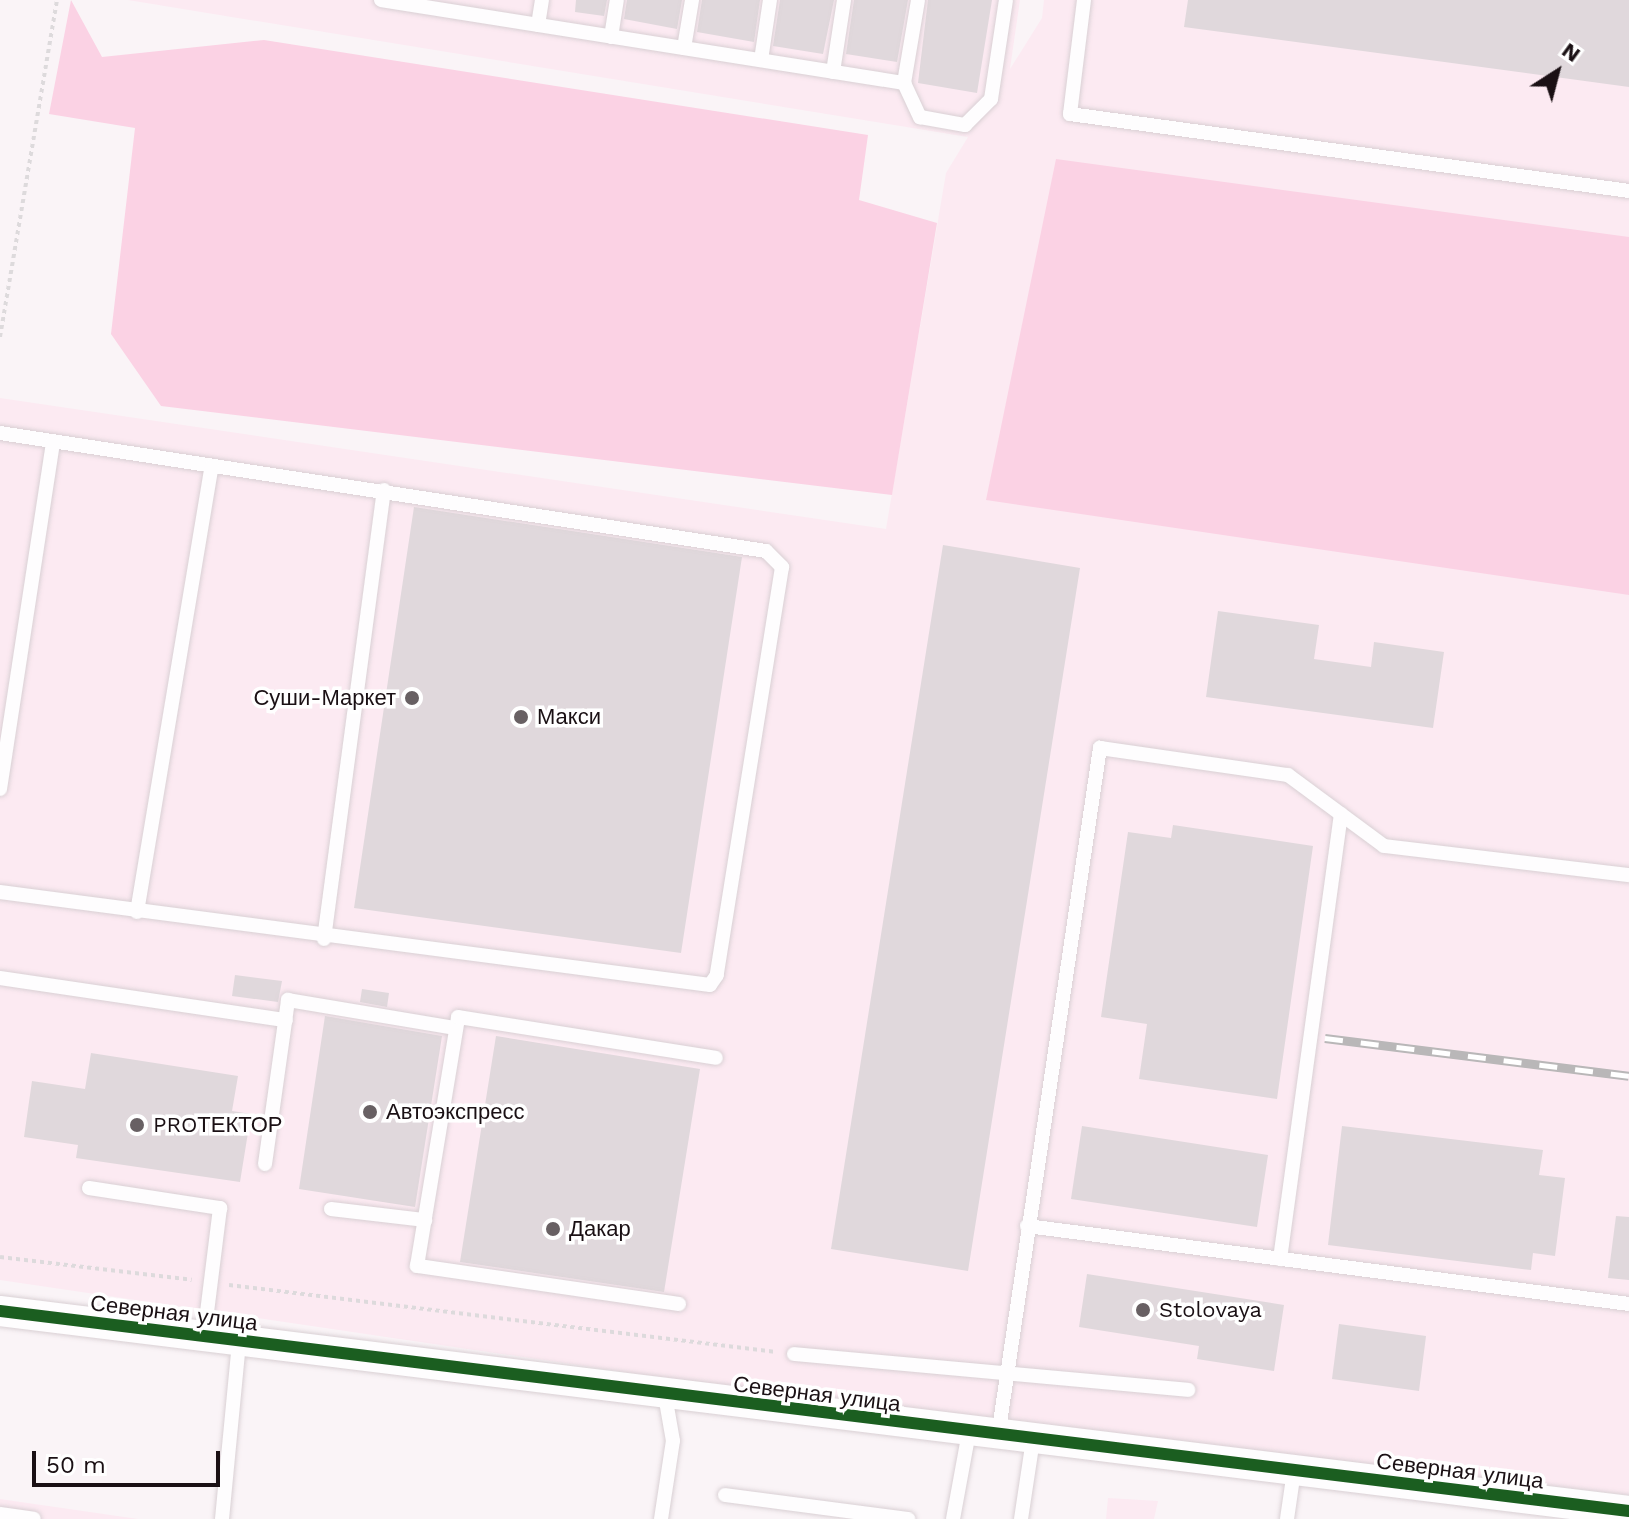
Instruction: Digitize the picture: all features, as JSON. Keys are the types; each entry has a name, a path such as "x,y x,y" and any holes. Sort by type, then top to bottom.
{"street":[{"name":"Северная улица","path":"0,1311 1629,1511"}],"lane":[{"path":"381,0 466,7 538,25 904,83"},
{"path":"538,25 542,0"},
{"path":"611,37 617,0"},
{"path":"684,48 692,0"},
{"path":"761,60 770,0"},
{"path":"833,72 844,0"},
{"path":"918,0 904,83 920,117 965,125 975,120 991,99 1006,0"},
{"path":"1084,0 1070,114 1629,191"},
{"path":"0,433 766,551 782,567 717,975 710,985 324,939 0,892"},
{"path":"0,789 53,442"},
{"path":"137,912 212,466"},
{"path":"324,939 384,490"},
{"path":"953,1519 1007,1369 1100,748 1288,775 1384,846 1629,875"},
{"path":"1280,1259 1341,814"},
{"path":"0,978 286,1020"},
{"path":"265,1164 288,1000 455,1028"},
{"path":"679,1304 417,1266 458,1017 716,1058"},
{"path":"89,1188 220,1208 204,1337"},
{"path":"331,1209 425,1220"},
{"path":"1027,1226 1629,1304"},
{"path":"222,1519 239,1341"},
{"path":"794,1354 1007,1369 1188,1390"},
{"path":"661,1519 673,1441 665,1395"},
{"path":"1021,1519 1033,1440"},
{"path":"1287,1519 1294,1471"},
{"path":"725,1495 908,1519"},
{"path":"0,1514 31,1519"}],"path":[{"path":"0,337 57,0"},
{"path":"0,1257 794,1354"}],"shaded area":[{"path":"71,0 102,57 264,40 868,135 859,200 937,223 892,495 161,406 111,334 135,128 49,114"},
{"path":"128,0 1020,0 1010,69 1042,18 1044,0 1629,0 1629,1495 760,1392 0,1280 0,398 886,529 946,173 968,137"},
{"path":"1056,159 1629,237 1629,595 986,500"},
{"path":"1108,1498 1158,1501 1154,1519 1106,1519"},
{"path":"0,1499 138,1519 0,1519"}],"building":[{"path":"576,0 607,0 604,16 575,12"},
{"path":"627,0 682,0 677,29 624,19"},
{"path":"702,0 760,0 754,42 697,32"},
{"path":"780,0 834,0 823,54 773,46"},
{"path":"854,0 908,0 897,62 846,54"},
{"path":"928,0 992,0 977,93 918,83"},
{"path":"1188,0 1629,0 1629,87 1184,27"},
{"path":"414,507 742,557 681,953 354,908"},
{"path":"943,545 1080,568 968,1271 831,1249"},
{"path":"1218,611 1319,625 1314,659 1371,667 1374,642 1444,652 1433,728 1206,697"},
{"path":"1173,825 1313,846 1277,1099 1139,1079 1147,1024 1101,1017 1128,832 1171,838"},
{"path":"235,975 282,981 278,1002 232,996"},
{"path":"362,989 389,993 387,1007 360,1002"},
{"name":"Автоэкспресс","path":"325,1016 442,1036 415,1207 299,1189"},
{"path":"496,1036 700,1069 664,1292 460,1262"},
{"name":"PROТЕКТОР","path":"91,1053 238,1076 232,1111 251,1114 240,1182 76,1158 78,1145 24,1137 32,1081 85,1089"},
{"path":"1082,1126 1268,1155 1257,1227 1071,1199"},
{"path":"1342,1126 1543,1150 1539,1175 1565,1178 1555,1256 1533,1253 1531,1270 1328,1245"},
{"path":"1616,1216 1629,1217 1629,1280 1608,1278"},
{"path":"1087,1274 1284,1305 1274,1371 1197,1359 1199,1346 1079,1327"},
{"path":"1339,1324 1426,1336 1419,1391 1332,1379"}],"railway":[{"path":"1325,1038 1629,1076"}],"cycle path":[{"path":"0,1311 1629,1511"}],"place":[{"name":"Суши-Маркет","path":"412,698"},
{"name":"Макси","path":"521,717"},
{"name":"Автоэкспресс","path":"370,1112"},
{"name":"PROТЕКТОР","path":"137,1125"},
{"name":"Дакар","path":"553,1229"},
{"name":"Stolovaya","path":"1143,1310"}]}
